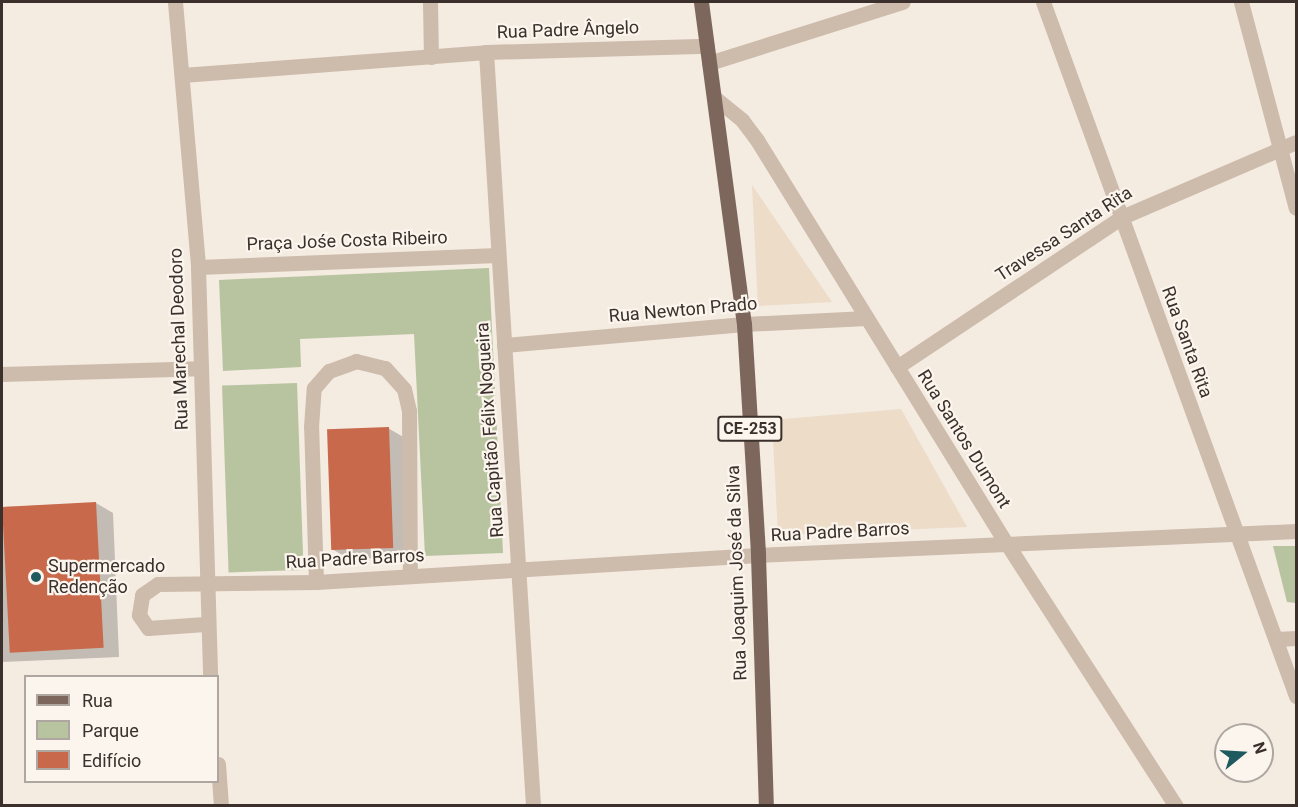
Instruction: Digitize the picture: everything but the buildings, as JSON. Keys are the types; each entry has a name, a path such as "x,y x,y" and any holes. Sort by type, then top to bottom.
{"main road":[{"name":"CE-253","path":"700,2 709,63"},
{"name":"Rua Joaquim José da Silva","path":"709,63 744,324 758,555 762,802"}],"street":[{"name":"Rua Marechal Deodoro","path":"175,2 198,267 205,624 210,675"},
{"path":"430,2 431,57"},
{"path":"709,63 903,2"},
{"name":"Rua Santa Rita","path":"1043,2 1296,696"},
{"path":"1240,2 1296,208"},
{"name":"Rua Padre Ângelo","path":"182,75 486,52 707,46"},
{"name":"Rua Capitão Félix Nogueira","path":"486,52 533,806"},
{"name":"Rua Santos Dumont","path":"715,98 748,127 1007,544 1176,806"},
{"name":"Travessa Santa Rita","path":"897,367 1122,217 1296,142"},
{"name":"Praça Jośe Costa Ribeiro","path":"198,267 498,255"},
{"name":"Rua Newton Prado","path":"504,345 744,324 866,318"},
{"path":"316,582 311,427 314,388 329,371 356,361 385,368 404,389 409,411 410,576"},
{"path":"2,374 199,368"},
{"name":"Rua Padre Barros","path":"205,624 148,628 139,615 142,595 158,584 316,582 758,555 1234,531 1296,531"},
{"path":"1276,639 1296,638"},
{"path":"219,778 221,806"}],"green space":[{"path":"489,268 503,553 425,556 414,334 300,339 301,367 223,371 219,280"},
{"path":"297,383 304,570 229,573 222,386"},
{"path":"1273,546 1296,546 1296,603 1287,602"}],"shaded area":[{"path":"752,185 832,302 758,306"},
{"path":"901,409 967,527 778,535 772,420"}],"place":[{"name":"Supermercado Redenção","path":"36,577"}]}
